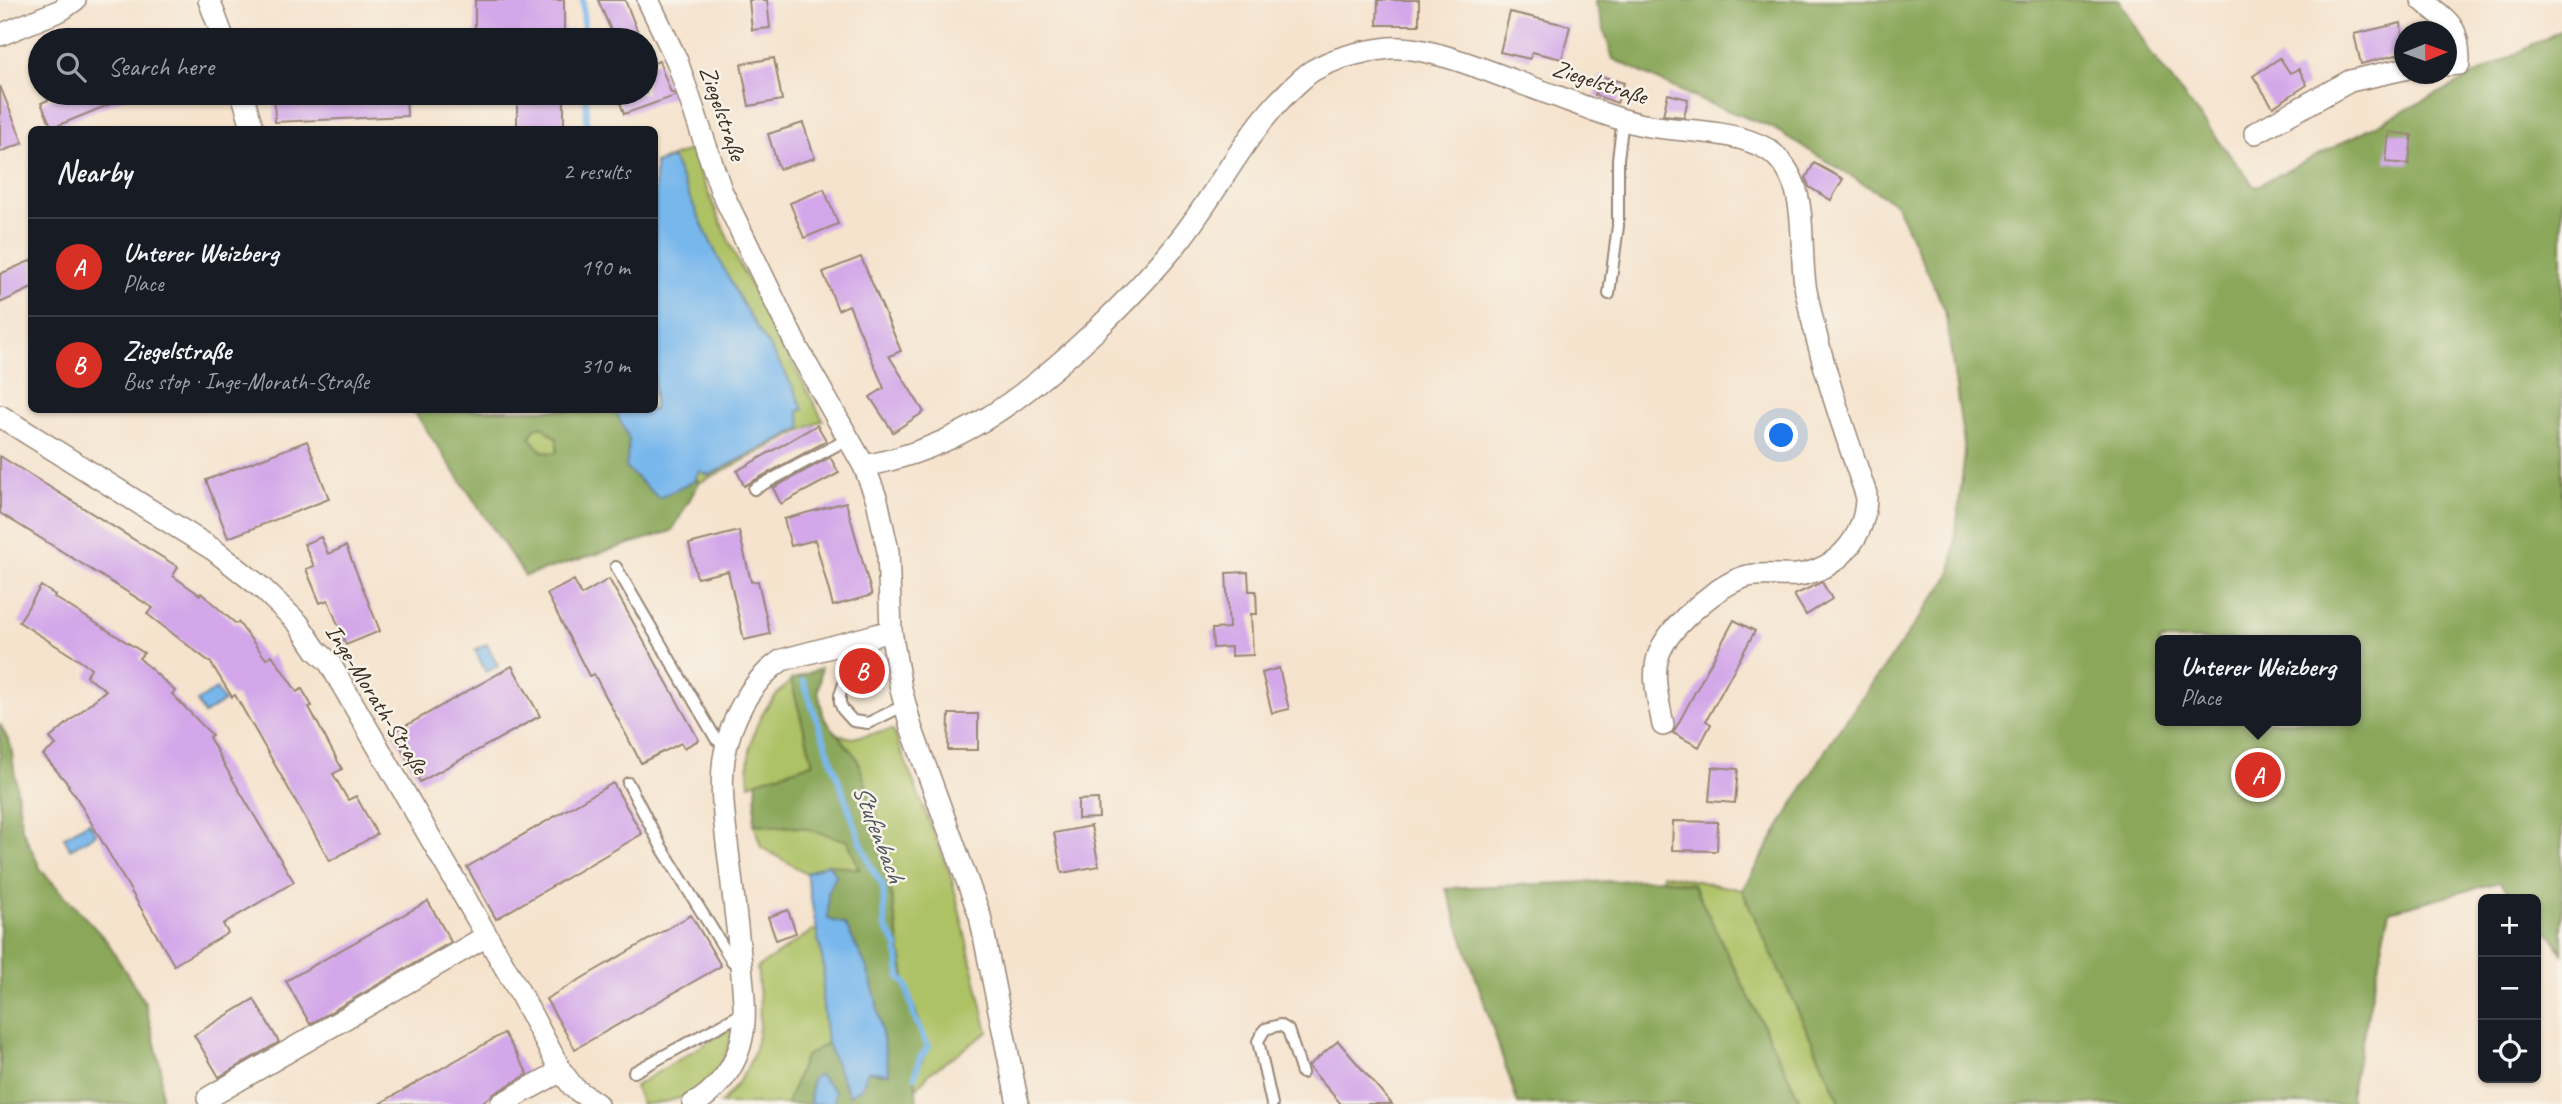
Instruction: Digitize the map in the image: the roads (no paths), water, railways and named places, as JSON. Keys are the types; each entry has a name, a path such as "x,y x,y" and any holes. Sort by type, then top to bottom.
{"street":[{"path":"0,35 61,10 75,0"},
{"path":"209,0 220,28"},
{"name":"Ziegelstraße","path":"648,0 677,61 721,190 799,351 864,466 877,500 888,551 891,631 905,705 980,916 1018,1104"},
{"path":"2422,0 2447,21"},
{"path":"2457,36 2457,64"},
{"name":"Ziegelstraße","path":"864,466 909,456 978,425 1021,397 1060,364 1141,285 1179,241 1261,122 1310,72 1345,57 1392,47 1430,53 1623,119 1675,131 1720,135 1752,143 1770,150 1784,165 1794,185 1801,212 1805,287 1815,332 1834,400 1867,494 1867,508 1863,526 1854,543 1838,556 1813,571 1796,575 1750,576 1728,584 1702,601 1678,626 1660,651 1655,682 1663,725"},
{"path":"2255,133 2350,81 2394,71"},
{"path":"246,105 252,126"},
{"name":"Inge-Morath-Straße","path":"0,416 214,550 263,589 298,623 316,650 329,662 345,689 485,937 521,995 561,1071 574,1088 597,1104"},
{"path":"693,1104 714,1088 736,1060 742,1041 745,1012 724,814 724,760 741,708 771,667 790,657 891,631"},
{"path":"208,1098 485,937"},
{"path":"501,1104 561,1071"}],"lane":[{"path":"1609,294 1618,226 1618,159 1623,119"},
{"path":"754,489 848,439"},
{"path":"616,567 716,739 727,747"},
{"path":"891,631 863,647 841,690 840,703 853,721 868,723 905,705"},
{"path":"628,783 662,848 732,961 741,967"},
{"path":"634,1072 745,1012"},
{"path":"1272,1104 1258,1041 1265,1030 1280,1025 1288,1030 1302,1073"}],"water":[{"path":"672,158 725,271 784,370 803,410 798,411 802,428 709,475 699,471 694,481 659,498 626,468 629,439 616,413 658,413 658,163"},
{"path":"487,644 498,666 486,672 475,650"},
{"path":"216,689 224,701 204,714 197,701"},
{"path":"89,822 96,834 70,849 64,837"},
{"path":"828,864 836,875 828,891 828,919 845,924 867,968 876,999 889,1074 868,1071 862,1088 849,1095 827,1043 822,996 824,968 806,873"},
{"path":"819,1075 835,1091 834,1104 810,1104 812,1079"}],"waterway":[{"name":"Stufenbach","path":"583,0 584,28"},
{"name":"Stufenbach","path":"586,105 587,126"},
{"name":"Stufenbach","path":"803,681 859,837 871,867 883,886 885,926 897,946 900,977 906,984 914,1016 928,1047 920,1058 915,1076"}],"place":[{"name":"Ziegelstraße","path":"862,671"},
{"name":"Unterer Weizberg","path":"2258,775"}]}
